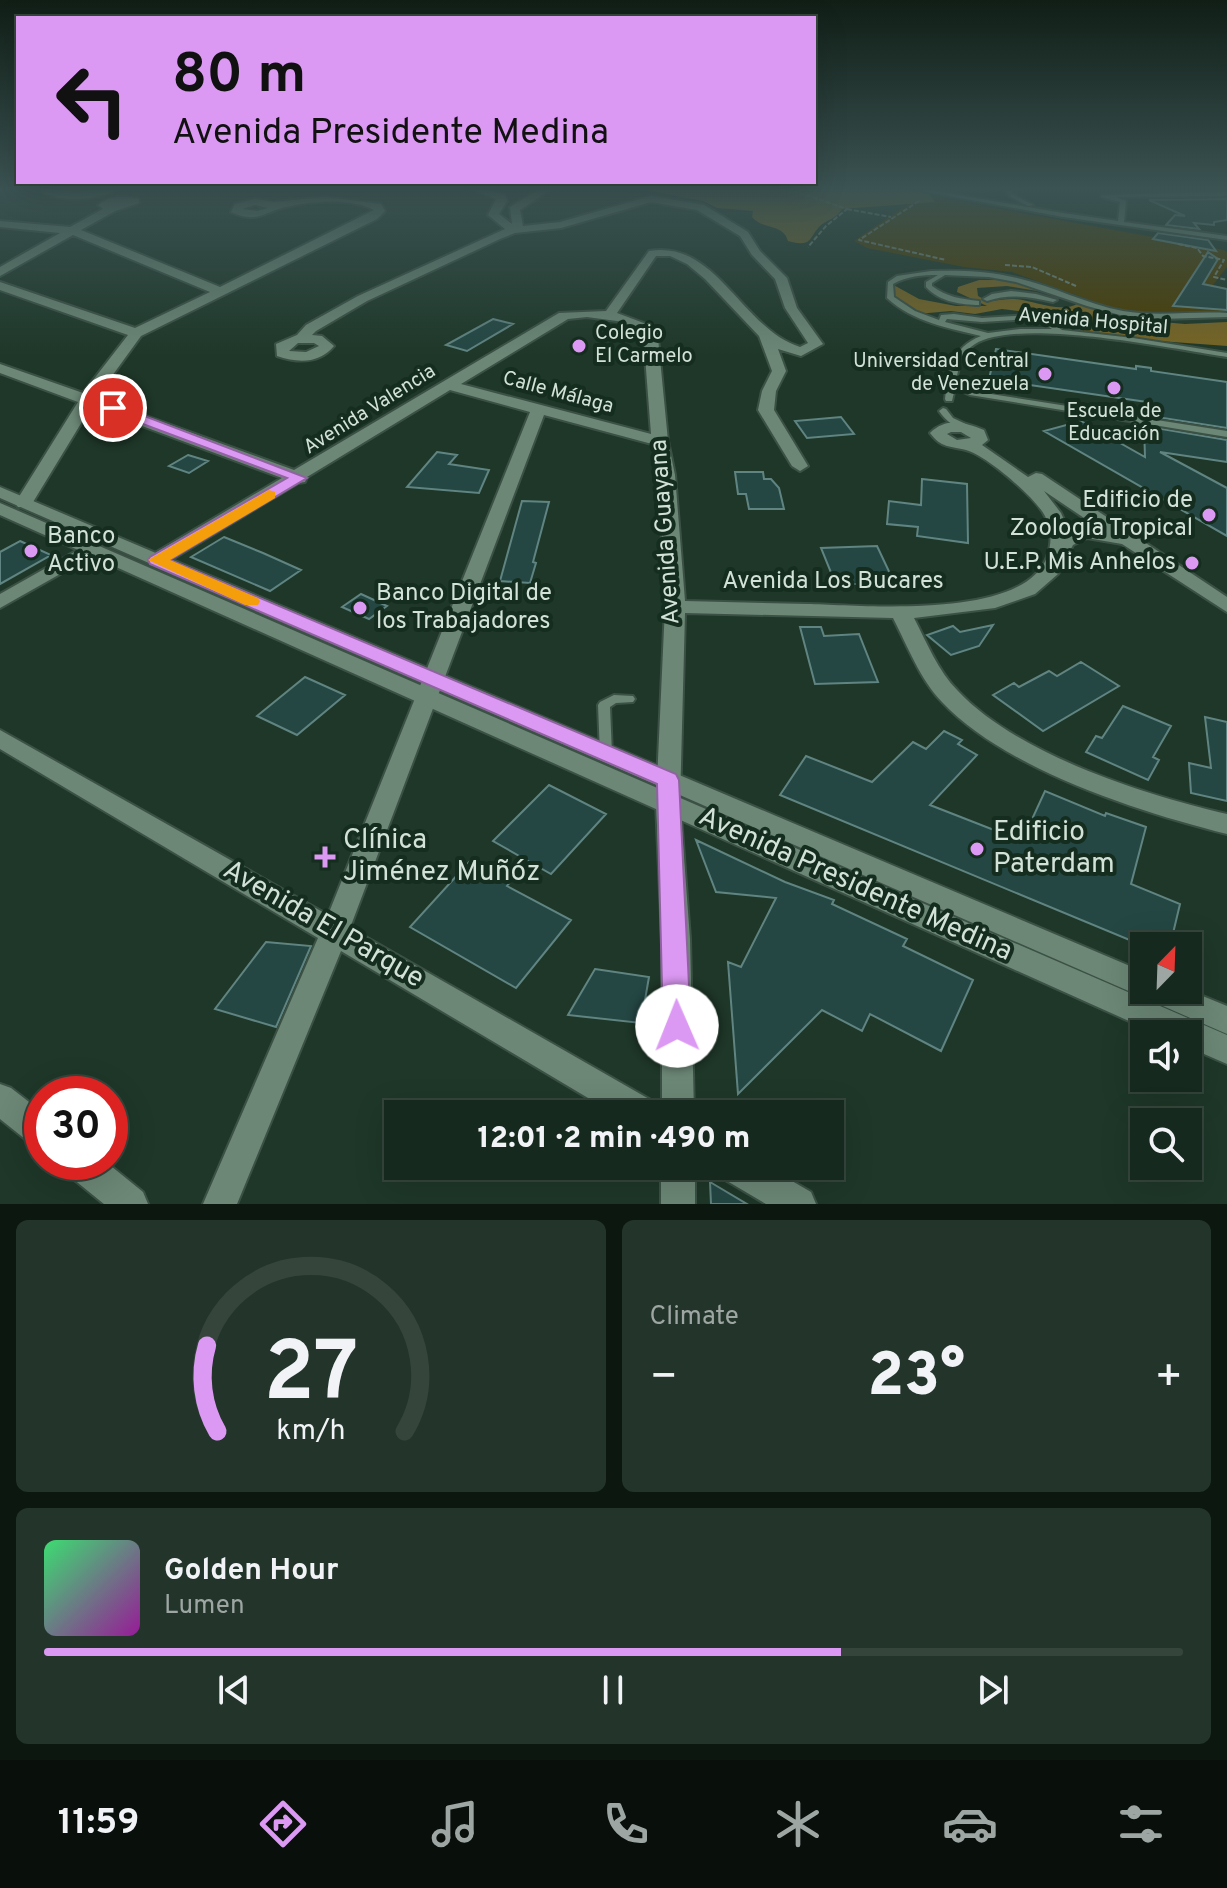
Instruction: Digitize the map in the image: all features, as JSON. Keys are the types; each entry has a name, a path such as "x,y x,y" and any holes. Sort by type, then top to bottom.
{"street":[{"path":"0,272 50,244"},
{"path":"106,244 219,291"},
{"path":"24,503 87,398 136,333 316,244"},
{"path":"302,338 305,332 335,314 478,244"},
{"path":"610,314 653,253 668,252 701,269 766,336 794,351 807,352 817,342 791,308 781,278 750,244"},
{"path":"0,286 136,333"},
{"name":"Avenida Valencia","path":"157,560 299,478 564,316 610,314"},
{"name":"Avenida Guayana","path":"610,314 629,318 650,328 660,441 667,475 675,607 668,791 676,939 678,1100"},
{"path":"766,336 779,371 769,391 766,410 800,466"},
{"path":"0,368 299,478"},
{"name":"Calle Málaga","path":"447,385 660,441"},
{"path":"220,1204 335,931 539,409"},
{"path":"939,432 950,426 972,438 1227,606"},
{"path":"972,438 1045,500 1056,516 1061,548"},
{"name":"Avenida Presidente Medina","path":"0,492 157,560 429,688 606,754 668,791 1227,1050"},
{"name":"Avenida Presidente Medina","path":"0,508 668,791 1130,979"},
{"path":"1061,548 1070,536 1087,533 1106,535 1138,546"},
{"path":"0,602 92,548"},
{"name":"Avenida Los Bucares","path":"675,607 900,612 979,605 1008,598 1044,578 1055,567 1061,548"},
{"path":"900,612 948,696 970,716 1006,740 1072,772 1227,824"},
{"name":"Avenida El Parque","path":"0,738 621,1100"},
{"path":"1189,1004 1227,1020"},
{"path":"0,1099 24,1118"},
{"path":"101,1180 131,1204"},
{"path":"678,1180 678,1204"},
{"path":"758,1180 799,1204"}],"lane":[{"path":"945,274 931,279 931,290 945,298 976,303"},
{"path":"986,335 941,323 897,303 891,298 889,288 894,279 902,276 945,274 1016,280 1079,303"},
{"path":"987,299 1016,293 1156,318 1227,315"},
{"path":"941,323 944,317 951,316 985,320 1018,315 1050,323 1061,333"},
{"name":"Avenida Hospital","path":"970,393 949,399 961,353 986,335 1015,331 1061,333 1227,355"},
{"path":"952,383 970,393 1227,434"},
{"path":"606,754 604,705 614,699 629,699"}],"path":[{"path":"808,247 811,244"},
{"path":"877,244 952,262"},
{"path":"1178,244 1197,248 1203,256 1224,260 1214,277 1227,280"},
{"path":"995,266 1017,263 1037,268 1084,291"}],"shaded area":[{"path":"860,244 1192,244 1224,250 1227,252 1227,267 1213,285 1227,288 1227,315 1156,318 1095,308 1098,303 1012,272 964,267"},
{"path":"979,280 1016,280 1050,293 1007,286 977,288 978,296 987,300 1015,299 1056,307 1079,303 1150,321 1185,324 1227,322 1227,346 1078,335 1067,317 1002,309 975,314 951,311 917,314 891,298 890,283 919,299 956,306 987,306 957,292 958,287"}],"building":[{"path":"1180,244 1211,244 1216,251"},
{"path":"1208,252 1218,259 1203,284 1227,289 1227,310 1173,306"},
{"path":"493,319 513,324 467,351 446,345"},
{"path":"996,349 1136,369 1136,366 1151,368 1151,371 1227,382 1227,428 1144,415 1143,403 1147,402 989,379"},
{"path":"841,417 854,434 807,438 795,421"},
{"path":"1081,421 1145,457 1144,426 1227,440 1227,462 1160,452 1227,488 1227,536 1044,431"},
{"path":"437,452 457,455 449,464 489,470 479,493 407,487"},
{"path":"188,455 208,461 189,473 169,466"},
{"path":"735,472 763,472 764,479 771,479 779,488 784,509 749,509 746,494 738,494"},
{"path":"922,479 967,484 968,543 917,536 918,527 887,524 889,501 921,505"},
{"path":"522,501 549,502 533,562 536,563 530,583 500,581"},
{"path":"224,537 301,570 270,591 191,557"},
{"path":"20,541 51,555 0,584 0,552"},
{"path":"877,546 894,582 836,585 821,548"},
{"path":"361,594 387,606 369,619 342,607"},
{"path":"993,625 979,646 951,655 927,635 953,626 960,632"},
{"path":"800,627 821,627 824,636 859,634 878,682 815,684"},
{"path":"1081,662 1119,686 1043,731 993,695 1014,683 1019,687 1049,671 1057,676"},
{"path":"305,677 345,695 297,735 257,716"},
{"path":"1123,706 1171,726 1153,757 1159,760 1148,780 1086,752 1096,736 1102,738"},
{"path":"1205,717 1227,722 1227,801 1191,793 1189,763 1211,768"},
{"name":"Edificio Paterdam","path":"944,731 962,740 958,744 977,755 930,805 1022,841 1045,791 1105,816 1106,813 1146,827 1131,884 1180,904 1173,932 1130,932 1130,940 780,795 806,756 872,782 913,742 926,749"},
{"path":"549,785 606,814 551,874 493,841"},
{"path":"696,840 785,882 834,900 832,904 907,939 903,946 973,980 941,1051 870,1014 862,1031 822,1010 738,1094 728,962 741,967 776,898 716,892"},
{"path":"470,861 511,881 507,886 571,920 516,988 410,927"},
{"path":"266,942 311,946 276,1027 215,1009"},
{"path":"595,969 649,977 641,1023 568,1015"},
{"path":"710,1182 747,1204 711,1204"}],"slow traffic":[{"path":"251,601 157,560 269,495"}],"place":[{"name":"Colegio El Carmelo","path":"579,346"},
{"name":"Universidad Central de Venezuela","path":"1045,374"},
{"name":"Escuela de Educación","path":"1114,388"},
{"name":"Edificio de Zoología Tropical","path":"1209,515"},
{"name":"Banco Activo","path":"31,551"},
{"name":"U.E.P. Mis Anhelos","path":"1192,563"},
{"name":"Banco Digital de los Trabajadores","path":"360,608"},
{"name":"Edificio Paterdam","path":"977,849"},
{"name":"Clínica Jiménez Muñóz","path":"325,857"}],"route":[{"path":"113,408 299,478 157,560 668,780 677,1026"}]}
